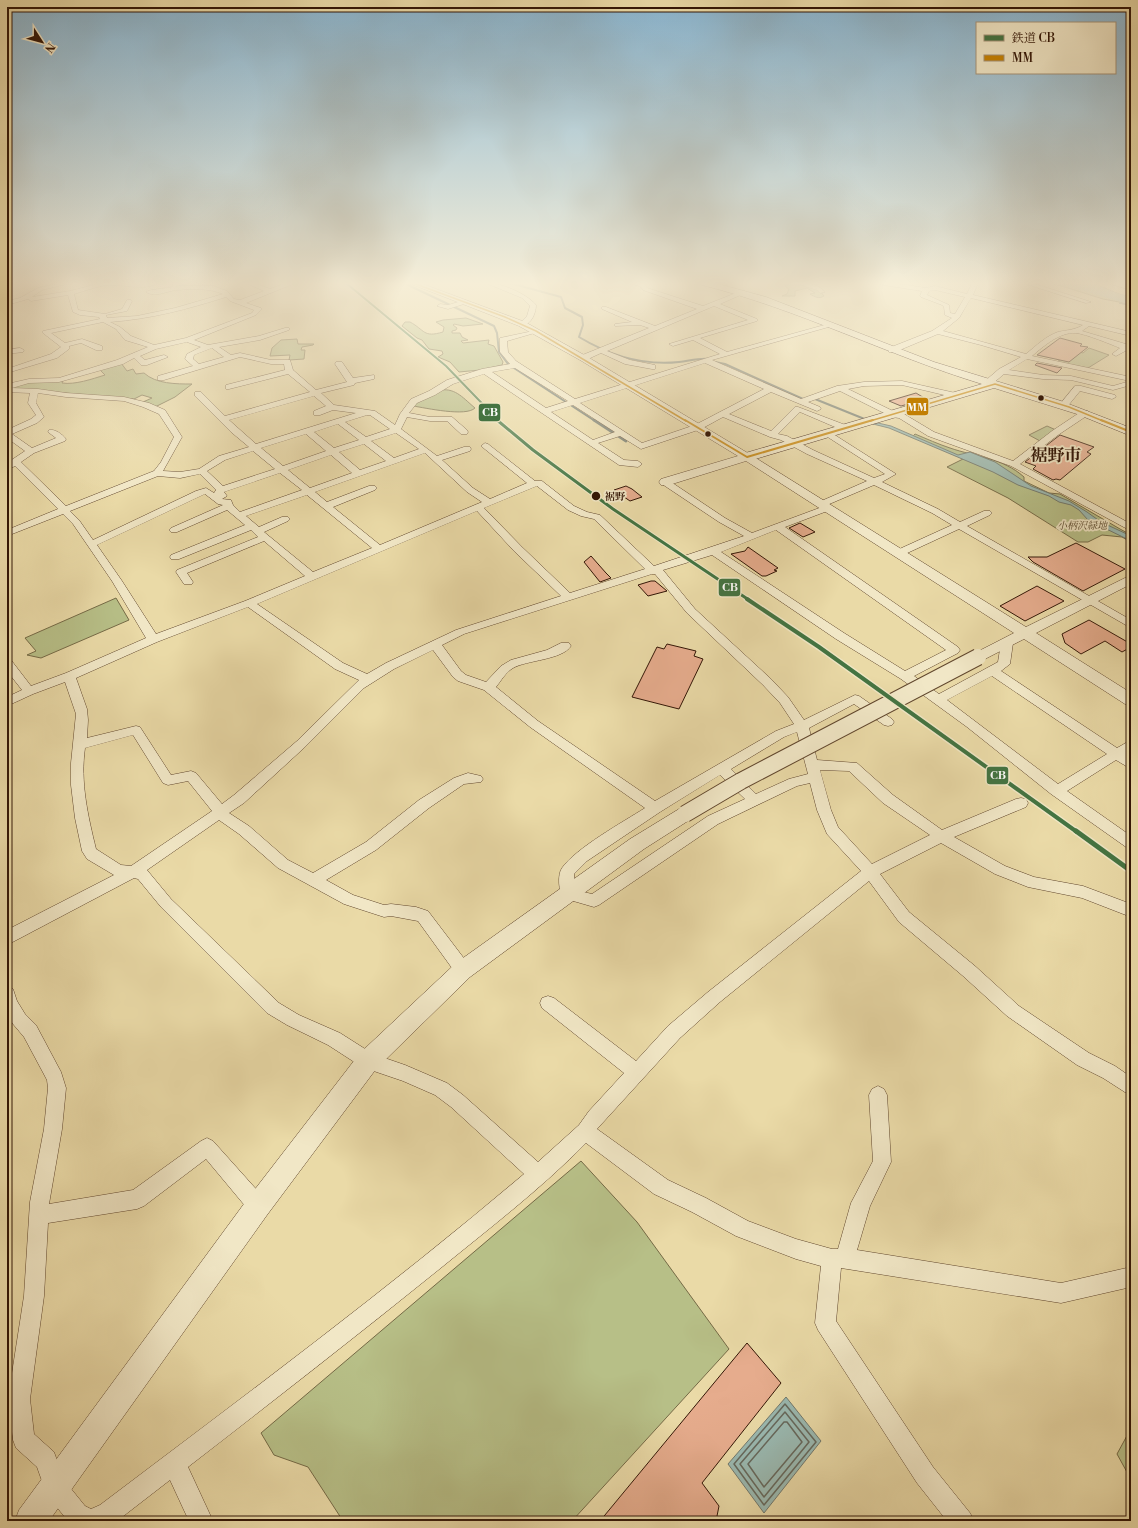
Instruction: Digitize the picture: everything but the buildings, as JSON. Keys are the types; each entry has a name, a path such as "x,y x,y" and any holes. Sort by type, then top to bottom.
{"main road":[{"path":"903,354 991,384 1064,405 1131,432"},
{"path":"747,457 895,415 991,384"}],"street":[{"path":"7,371 56,354"},
{"path":"191,354 189,358 198,367"},
{"path":"224,354 230,358"},
{"path":"505,354 512,366 618,434 641,446 698,427 770,389"},
{"path":"577,354 747,457 1131,700"},
{"path":"584,358 593,354"},
{"path":"610,354 628,362 652,367"},
{"path":"545,411 725,354"},
{"path":"1021,354 1042,361 1131,379"},
{"path":"7,386 29,381 59,380 120,362 135,355 144,363 164,358"},
{"path":"161,378 240,355 271,362 287,362 289,371 332,407 372,413 426,450 470,490 489,502"},
{"path":"991,384 1002,371 1026,356"},
{"path":"708,360 770,389 799,406 845,428"},
{"path":"338,364 350,381"},
{"path":"221,490 281,468 396,430 404,414 414,401 432,393 450,382 485,371 512,366"},
{"path":"229,388 289,371"},
{"path":"485,371 591,443 622,462 638,464"},
{"path":"1002,371 1044,377 1071,378 1113,388 1131,383"},
{"path":"223,419 351,383 350,381 371,377"},
{"path":"773,435 799,406 840,388 864,384 902,383 957,396"},
{"path":"840,388 895,415 901,416 916,423 931,434 1014,464 1131,528"},
{"path":"1064,405 1078,388 1112,397"},
{"path":"7,390 36,391 66,395 124,399 146,405 162,412 178,437 165,462 157,473"},
{"path":"7,434 34,422 40,417 32,403 32,395 36,391"},
{"path":"198,394 254,448 281,468 307,491 378,548"},
{"path":"761,394 799,406 817,409"},
{"path":"295,408 323,400"},
{"path":"317,413 332,407"},
{"path":"7,533 157,473 180,475 202,471 222,458 365,412"},
{"path":"1014,464 1060,429 1085,413"},
{"path":"404,414 430,419 449,419 464,432"},
{"path":"723,414 773,435 784,438 935,511 1131,625"},
{"path":"339,421 392,461"},
{"path":"308,431 358,473"},
{"path":"52,432 62,439 31,451 11,465 65,510 92,544 153,638"},
{"path":"7,434 31,451"},
{"path":"591,443 618,434"},
{"path":"7,938 132,872 240,799 301,744 368,679 460,632 655,571 753,537 825,506 874,481 892,474 827,434"},
{"path":"7,448 20,443"},
{"path":"485,446 533,484"},
{"path":"436,459 467,449"},
{"path":"240,515 426,450"},
{"path":"665,482 747,457"},
{"path":"202,471 221,490 219,492 228,504 312,576"},
{"path":"665,482 722,520 753,537"},
{"path":"7,702 29,691 70,676 153,638 249,603 489,502 539,483 571,508 584,514 597,516 655,571 691,612 767,682 784,700 802,726 824,810 832,830 870,872 904,917 969,971 1013,1011 1083,1059 1109,1072 1131,1087"},
{"path":"326,506 372,488"},
{"path":"92,544 199,493 206,491 221,502 228,504"},
{"path":"174,530 228,504"},
{"path":"478,507 518,549 568,597"},
{"path":"899,553 987,513"},
{"path":"174,557 255,528 285,519"},
{"path":"778,527 954,650 905,676"},
{"path":"188,582 181,572 266,538"},
{"path":"713,551 840,636 905,676 1056,790 1131,843"},
{"path":"30,1521 258,1206 368,1061 463,970 637,844 740,781 1131,579"},
{"path":"249,603 339,666 368,679"},
{"path":"938,700 1004,664 1007,643"},
{"path":"435,644 457,674 462,678 488,687 534,724 655,808"},
{"path":"488,687 493,684 499,674 508,666 565,646"},
{"path":"7,663 29,691"},
{"path":"993,671 1131,764"},
{"path":"70,676 82,715 77,785 80,811 89,851 92,855 119,871 143,875 166,903 273,1008 293,1020 334,1039 368,1061 405,1073 441,1089 457,1101 538,1174"},
{"path":"568,894 567,872 582,857 655,808 780,734 802,726 855,699 888,722"},
{"path":"79,745 136,730 168,780 191,776 226,819 244,830 283,864 326,888 349,900 375,909 416,913 423,916 463,970"},
{"path":"1056,790 1062,788 1131,745"},
{"path":"568,894 594,901 714,820 756,801 814,771 852,766 888,799 941,836 1000,870 1033,883 1083,892 1131,911"},
{"path":"721,768 756,801"},
{"path":"314,880 371,846 424,804 459,781 468,778 476,779"},
{"path":"7,994 10,1004 19,1020 30,1031 55,1078 57,1088 53,1129 40,1202 34,1296 19,1399 24,1440 46,1460 55,1487 77,1514 90,1521 108,1513 174,1463 414,1277 538,1174 585,1131 595,1117 674,1032 714,997 870,872 941,836 1020,803"},
{"path":"548,1003 637,1072"},
{"path":"878,1095 882,1162 861,1203 838,1259 825,1323 925,1475 962,1521"},
{"path":"585,1131 660,1187 743,1229 796,1249 838,1259 1061,1293 1131,1276"},
{"path":"40,1215 137,1199 207,1147 258,1206"},
{"path":"174,1463 201,1521"}],"green space":[{"path":"270,354 305,354 304,359 289,360 290,355 270,356"},
{"path":"442,354 499,354 503,362 502,365 480,370 459,372 450,362 438,357"},
{"path":"1067,354 1109,355 1088,368 1057,362"},
{"path":"121,363 127,371 133,369 136,374 144,373 149,377 160,381 192,384 175,397 155,407 143,402 152,398 142,395 134,399 7,388 31,382 63,381 62,383 72,383 84,381 105,375 99,369"},
{"path":"441,390 455,392 475,408 470,411 455,412 413,406"},
{"path":"1047,426 1056,430 1040,441 1029,435"},
{"name":"小柄沢緑地","path":"915,434 950,448 989,459 1007,466 1024,477 1024,481 1049,493 1060,494 1131,535 1131,542 1122,537 1102,535 1088,542 1078,542 1008,498 947,467 963,459 913,436"},
{"path":"116,598 129,620 41,658 27,655 36,651 25,638"},
{"path":"581,1161 637,1222 729,1349 572,1521 343,1521 308,1467 274,1455 261,1433"},
{"path":"1129,1432 1131,1434 1131,1476 1128,1474 1117,1454"}],"water":[{"path":"878,423 891,426 958,455 970,452 995,462 1031,486 1069,501 1101,522 1131,536 1131,541 1088,520 1079,510 1071,505 1059,502 1049,496 1018,485 993,472 889,428 873,424"},
{"path":"786,1397 821,1441 764,1513 728,1464"}],"waterway":[{"path":"501,354 508,364 595,421"},
{"path":"615,354 639,361 666,363 709,359"},
{"path":"715,362 725,364 803,399 815,399 867,420"},
{"path":"594,420 626,441"}],"rail line":[{"name":"CB","path":"432,354 446,366 481,404 506,428 533,450 613,509 819,647 1131,871"}],"transit line":[{"name":"MM","path":"575,354 747,457 995,384 1069,407 1131,432"}],"place":[{"name":"裾野","path":"596,496"}],"district":[{"name":"裾野市","path":"1056,455"}]}
